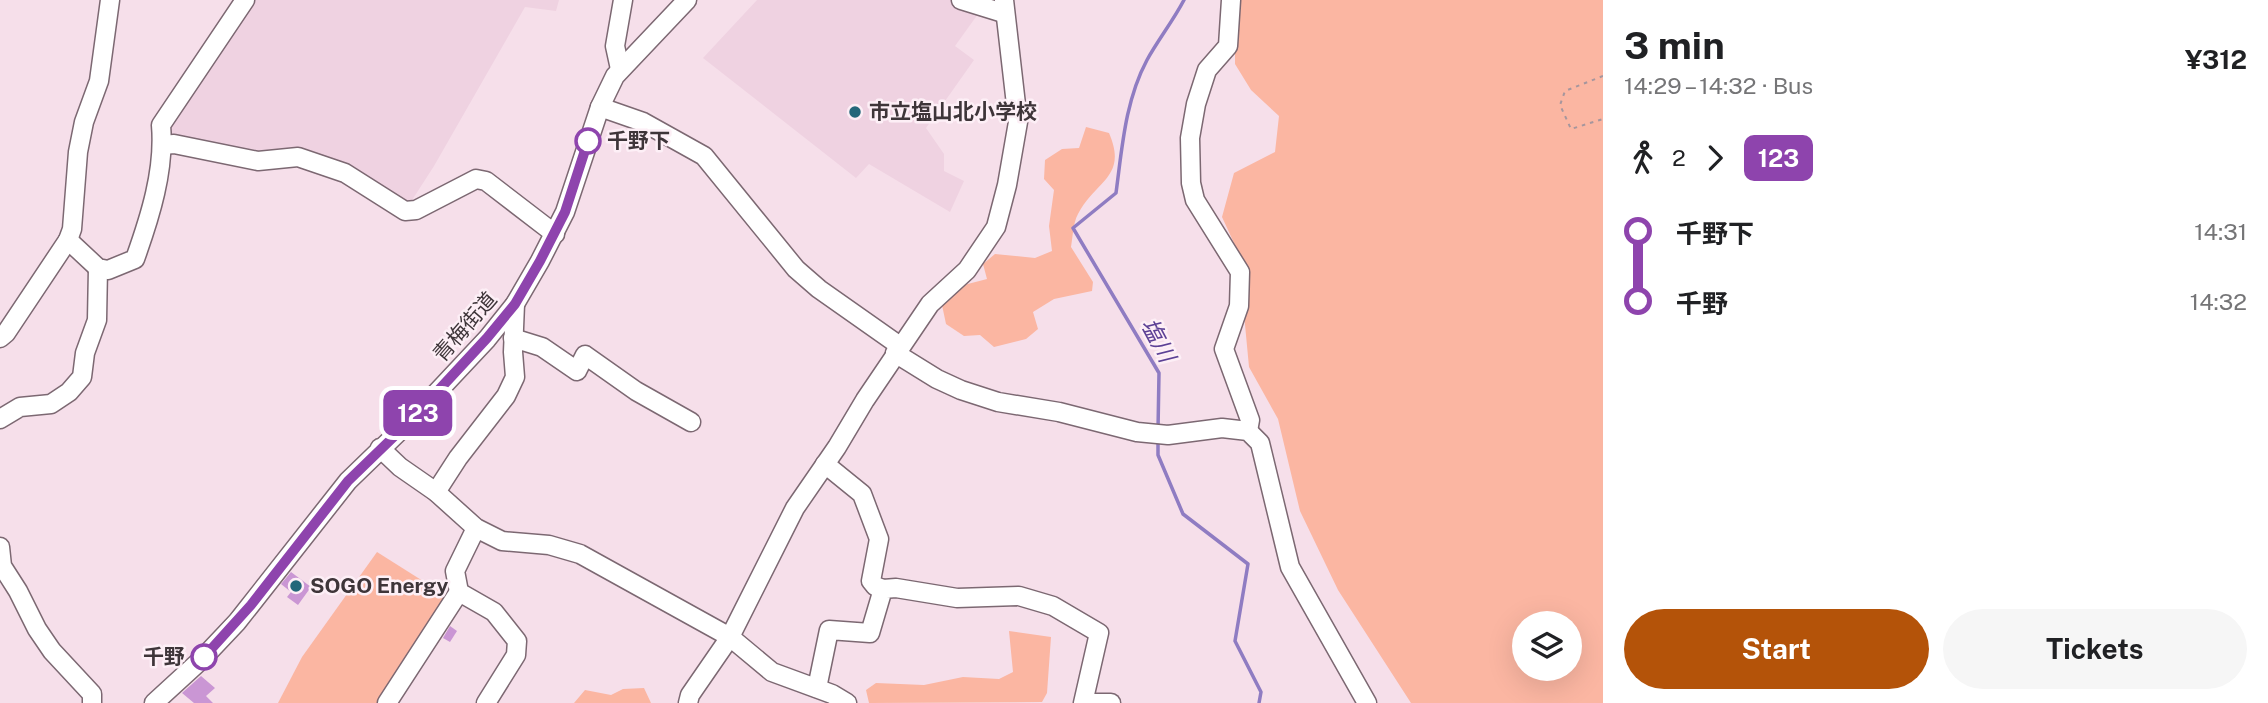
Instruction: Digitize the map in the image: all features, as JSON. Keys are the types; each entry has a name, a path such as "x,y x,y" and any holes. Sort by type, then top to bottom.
{"street":[{"path":"0,338 68,240 72,229 78,152 83,122 99,81 110,0"},
{"path":"68,240 98,268 108,270 135,259 149,219 163,145 161,125 245,0"},
{"path":"620,69 615,46 623,0"},
{"name":"青梅街道","path":"154,703 202,659 237,621 318,517 380,448 410,421 487,338 515,304 565,212 600,107 620,69 687,0"},
{"path":"688,703 690,695 730,637 795,508 930,304 967,270 996,227 1007,185 1018,122 1003,6 961,0"},
{"path":"1231,0 1228,46 1208,70 1196,104 1190,138 1191,172 1195,200 1240,272 1239,306 1224,349 1250,420 1248,430"},
{"path":"600,107 643,121 704,156 796,269 898,350 949,385 998,402 1059,412 1137,432 1168,435 1222,428 1248,430 1260,443 1290,568 1367,703"},
{"path":"163,145 174,144 258,161 298,157 345,173 405,211 416,209 476,179 486,181 555,234"},
{"path":"0,419 20,407 51,404 69,392 82,377 85,353 97,320 98,268"},
{"path":"436,492 458,458 506,396 515,377 515,304"},
{"path":"513,338 542,347 577,371 585,355 636,391 691,422"},
{"path":"380,448 476,528 502,541 549,545 580,554 682,608 730,637 772,672 817,688 847,703"},
{"path":"825,464 862,494 879,539 872,581 874,586 957,598 1019,596 1053,607 1099,633 1084,703 1111,703"},
{"path":"387,703 459,592 455,571 476,528"},
{"path":"0,547 1,567 18,591 37,629 52,651 93,694 92,703"},
{"path":"817,688 829,630 870,632 883,589"},
{"path":"459,592 494,612 517,641 516,655 486,703"}],"path":[{"path":"1603,76 1565,91 1560,105 1571,129 1603,120"}],"shaded area":[{"path":"245,0 559,0 556,11 525,7 434,166 405,211 345,173 174,144 161,125"},
{"name":"市立塩山北小学校","path":"757,0 951,0 978,14 955,46 974,60 926,128 944,154 944,171 964,181 950,212 869,164 856,178 703,58"},
{"path":"1235,0 1603,0 1603,703 1411,703 1338,590 1300,511 1278,419 1249,367 1244,314 1245,267 1222,217 1234,173 1275,152 1279,116 1251,90 1235,64"},
{"path":"1086,127 1109,133 1115,159 1107,177 1078,214 1073,230 1071,247 1093,282 1092,291 1054,299 1033,312 1038,329 1026,339 994,347 980,335 964,336 946,324 942,305 960,286 987,279 983,264 995,254 1035,258 1052,251 1049,226 1054,190 1044,179 1045,160 1062,149 1079,148"},
{"path":"377,552 453,600 387,703 278,703 302,657"},
{"path":"1009,631 1051,637 1047,693 1042,702 869,703 866,690 876,683 924,685 963,677 999,679 1013,672"},
{"path":"644,688 651,703 574,703 585,690 611,695 623,689"}],"building":[{"path":"291,572 311,587 298,605 287,597 291,592 281,584"},
{"path":"450,626 457,631 450,642 443,638"},
{"path":"201,676 215,688 206,696 213,703 194,703 182,693"}],"waterway":[{"name":"塩川","path":"1158,430 1159,373 1073,228 1116,193 1134,92 1147,60 1184,0"},
{"name":"塩川","path":"1158,441 1158,455 1183,514 1248,564 1235,641 1261,692 1259,703"}],"bus line":[{"name":"123","path":"204,657 251,605 348,481 410,421 515,304 565,212 588,141"}],"place":[{"name":"市立塩山北小学校","path":"855,112"},
{"name":"千野下","path":"588,141"},
{"name":"SOGO Energy","path":"296,586"},
{"name":"千野","path":"204,657"}]}
